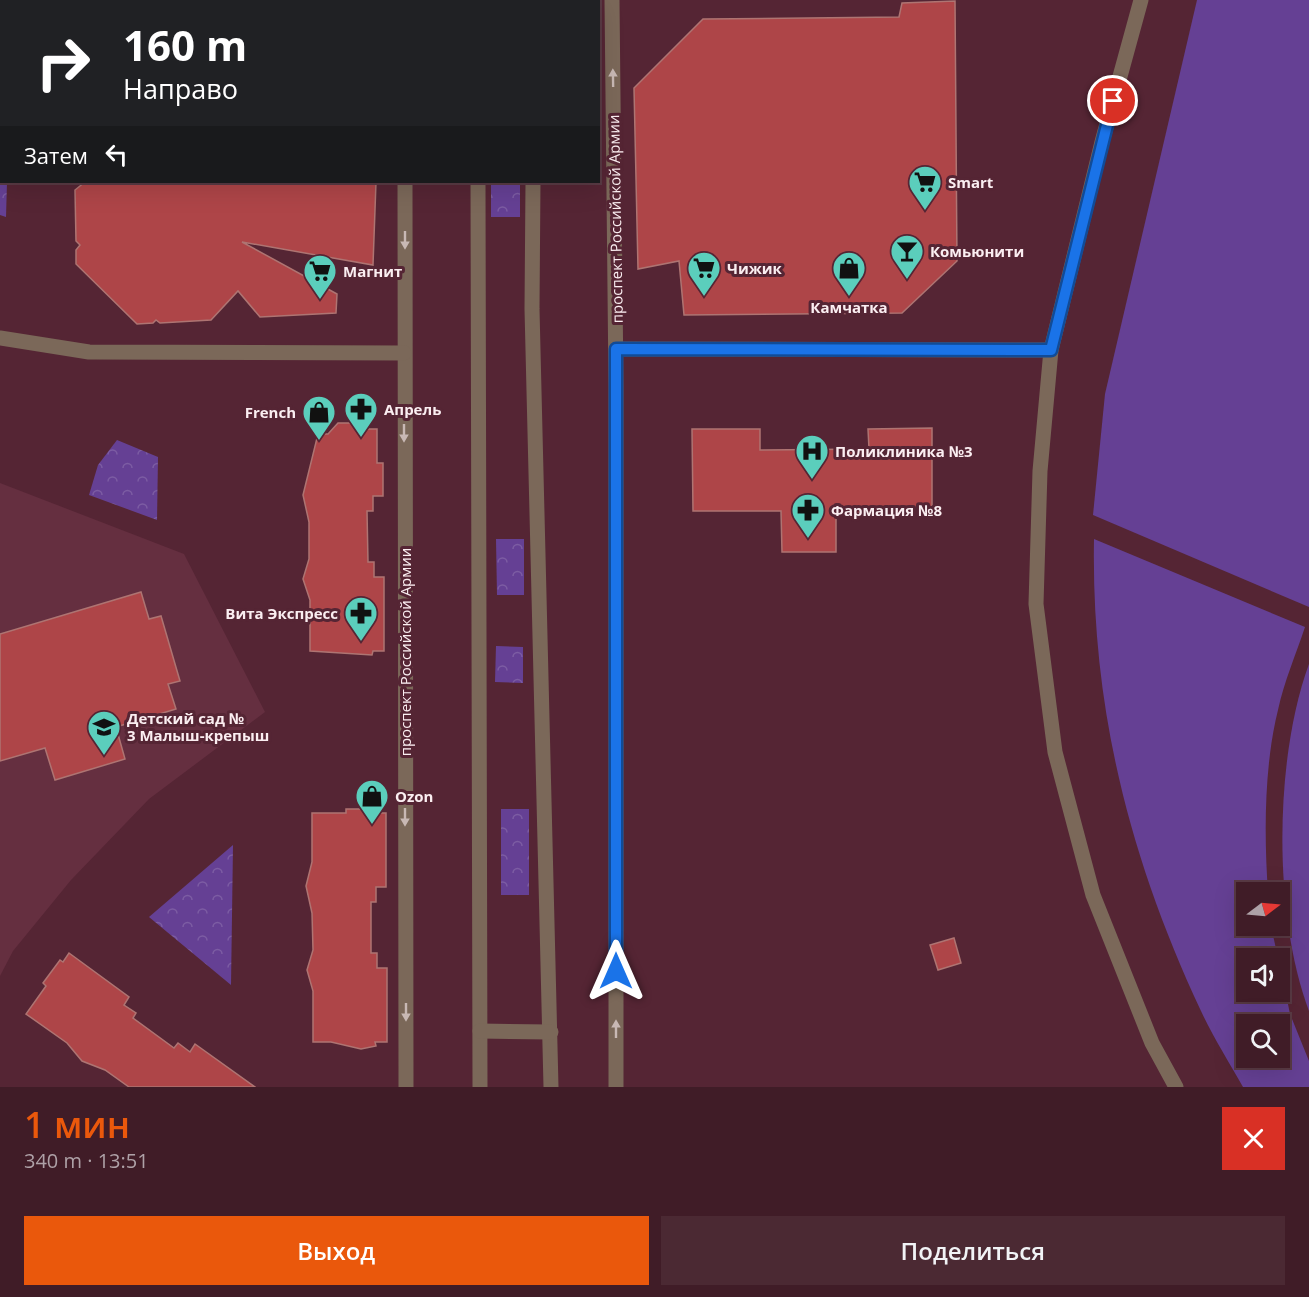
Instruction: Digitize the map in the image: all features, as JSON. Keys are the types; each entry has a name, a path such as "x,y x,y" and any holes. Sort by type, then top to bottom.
{"street":[{"name":"проспект Российской Армии","path":"612,0 616,349 616,1087"},
{"path":"1141,0 1102,142 1051,350 1040,471 1036,604 1055,752 1093,895 1152,1043 1176,1087"},
{"name":"проспект Российской Армии","path":"405,183 406,1087"},
{"path":"478,183 480,1087"},
{"path":"533,183 532,309 551,1087"},
{"path":"0,338 89,352 404,353"},
{"path":"616,349 1051,350"},
{"path":"480,1031 551,1032"}],"shaded area":[{"name":"Детский сад № 3 Малыш-крепыш","path":"0,483 184,554 265,712 149,799 71,880 13,951 0,976"}],"green space":[{"path":"1197,0 1309,0 1309,607 1093,515 1105,394"},
{"path":"0,183 7,183 6,217 0,215"},
{"path":"491,183 520,183 520,217 491,217"},
{"path":"117,440 158,457 157,520 89,495 98,465"},
{"path":"496,539 524,539 524,595 497,595"},
{"path":"1094,539 1305,627 1287,679 1273,732 1266,824 1268,882 1236,882 1236,936 1273,936 1276,948 1236,948 1236,1002 1288,1002 1309,1061 1309,1087 1243,1087 1201,1011 1154,897 1135,839 1108,723 1099,663"},
{"path":"496,646 523,647 523,683 495,682"},
{"path":"1309,664 1309,1011 1297,973 1290,935 1290,882 1284,882 1282,838 1284,790 1297,702"},
{"path":"501,809 529,809 529,895 501,895"},
{"path":"233,845 231,985 149,917"}],"building":[{"path":"955,1 957,261 902,313 684,315 679,261 638,269 634,88 703,19 899,17 902,3"},
{"path":"84,183 376,183 373,265 242,242 337,294 336,313 260,317 238,291 211,320 160,323 156,320 153,323 137,324 76,264 76,250 80,245 76,241 75,190"},
{"path":"338,423 352,423 358,429 377,429 377,463 383,463 383,496 373,496 373,511 367,511 368,562 374,562 374,577 384,577 384,651 373,651 372,655 310,651 310,600 303,579 309,559 309,522 303,495 318,434 328,434"},
{"name":"Поликлиника №3","path":"932,428 932,513 836,513 836,552 782,552 781,511 693,511 692,429 760,429 760,450 869,449 868,429"},
{"path":"141,592 149,619 161,616 180,681 168,684 176,709 116,727 125,759 55,780 45,748 0,761 0,634"},
{"path":"346,809 374,809 375,813 386,813 386,887 376,887 376,902 371,902 371,953 377,953 377,968 387,968 387,1042 375,1042 376,1046 361,1049 331,1042 313,1042 313,991 307,970 313,950 312,913 306,886 312,862 312,813 346,813"},
{"path":"954,938 961,963 938,970 930,945"},
{"path":"69,953 129,997 124,1005 136,1013 133,1018 174,1048 178,1043 190,1052 195,1044 255,1087 129,1087 105,1070 82,1061 67,1043 26,1014 46,986 43,983 60,960 63,962"}],"place":[{"name":"Smart","path":"925,211"},
{"name":"Комьюнити","path":"907,280"},
{"name":"Чижик","path":"704,297"},
{"name":"Камчатка","path":"849,297"},
{"name":"Магнит","path":"320,300"},
{"name":"Апрель","path":"361,438"},
{"name":"French","path":"319,441"},
{"name":"Поликлиника №3","path":"812,480"},
{"name":"Фармация №8","path":"808,539"},
{"name":"Вита Экспресс","path":"361,642"},
{"name":"Детский сад № 3 Малыш-крепыш","path":"104,756"},
{"name":"Ozon","path":"372,825"}],"route":[{"path":"616,971 616,349 1051,350 1113,101"}]}
